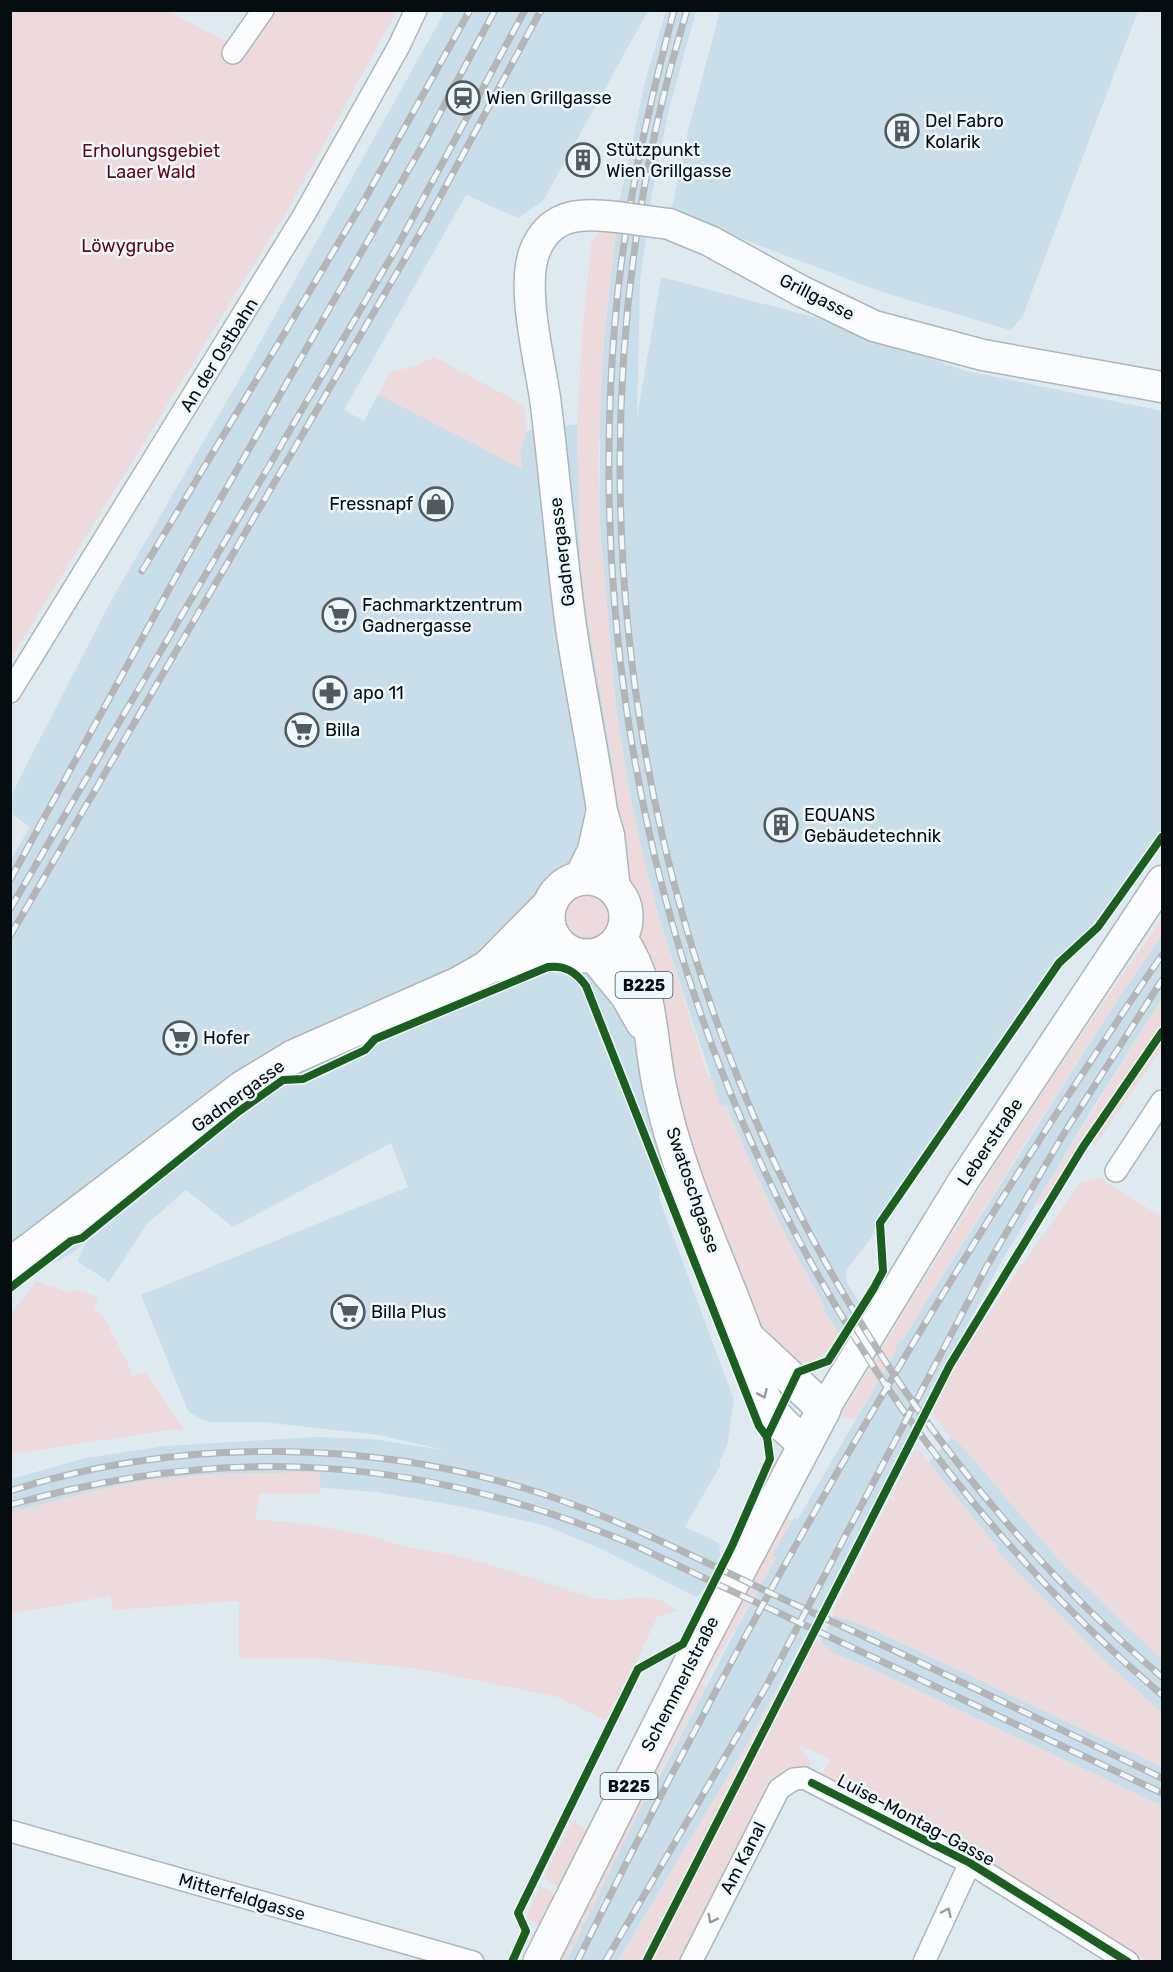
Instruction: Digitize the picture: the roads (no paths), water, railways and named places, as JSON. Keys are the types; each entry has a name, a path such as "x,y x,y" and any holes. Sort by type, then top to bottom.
{"main road":[{"name":"Grillgasse","path":"530,292 530,265 533,256 540,242 552,227 565,218 582,214 669,224 720,246 801,291 874,326 983,355 1162,387"},
{"name":"Gadnergasse","path":"530,292 546,404 571,627 602,811 609,835 615,890"},
{"name":"Gadnergasse","path":"579,879 593,850 602,811"},
{"path":"561,947 549,927 550,904 561,888 579,879 602,881 615,890 622,901 625,926 608,947"},
{"name":"Leberstraße","path":"825,1409 962,1183 1162,881"},
{"name":"Gadnergasse","path":"488,967 550,904"},
{"name":"Gadnergasse","path":"10,1264 242,1088 293,1057 458,984 488,967 561,947"},
{"name":"B225","path":"561,947 577,955 608,947"},
{"name":"Swatoschgasse","path":"608,947 634,960 644,984 663,1104 689,1189 748,1338 755,1376 777,1418 805,1444"},
{"name":"Swatoschgasse","path":"748,1338 825,1409"},
{"name":"Schemmerlstraße","path":"540,1962 699,1646 825,1409"}],"street":[{"path":"233,53 263,10"},
{"name":"An der Ostbahn","path":"10,692 304,215 399,46 416,10"},
{"path":"1116,1171 1162,1101"},
{"name":"Am Kanal","path":"690,1962 779,1789 794,1779 804,1778 812,1783"},
{"name":"Luise-Montag-Gasse","path":"812,1783 970,1863 1128,1962"},
{"name":"Mitterfeldgasse","path":"10,1831 473,1962"},
{"path":"924,1962 970,1863"}],"railway":[{"path":"142,571 366,197 470,10"},
{"path":"10,880 174,580 425,141 495,10"},
{"path":"10,909 397,247 525,10"},
{"path":"10,936 427,221 541,10"},
{"path":"674,10 638,164 619,281 615,321 610,515 626,706 664,894 723,1075 803,1248 903,1410 1023,1560 1162,1695"},
{"path":"687,10 637,234 620,462 635,690 682,914 759,1129 866,1331 1000,1515 1162,1677"},
{"path":"577,1962 710,1702 852,1448 1002,1198 1162,955"},
{"path":"605,1962 767,1685 987,1266 1063,1135 1162,980"},
{"path":"10,1491 76,1473 143,1461 211,1453 280,1452 349,1455 417,1463 484,1477 581,1507 643,1533 1162,1778"},
{"path":"10,1505 91,1485 170,1472 249,1467 326,1468 402,1477 479,1493 556,1515 634,1545 1162,1793"}],"place":[{"name":"Wien Grillgasse","path":"463,98"},
{"name":"Del Fabro Kolarik","path":"902,131"},
{"name":"Stützpunkt Wien Grillgasse","path":"583,160"},
{"name":"Fressnapf","path":"436,504"},
{"name":"Fachmarktzentrum Gadnergasse","path":"339,615"},
{"name":"apo 11","path":"330,693"},
{"name":"Billa","path":"302,730"},
{"name":"EQUANS Gebäudetechnik","path":"781,825"},
{"name":"Hofer","path":"180,1038"},
{"name":"Billa Plus","path":"348,1312"}],"park label":[{"name":"Erholungsgebiet Laaer Wald","path":"151,161"},
{"name":"Löwygrube","path":"128,246"}]}
